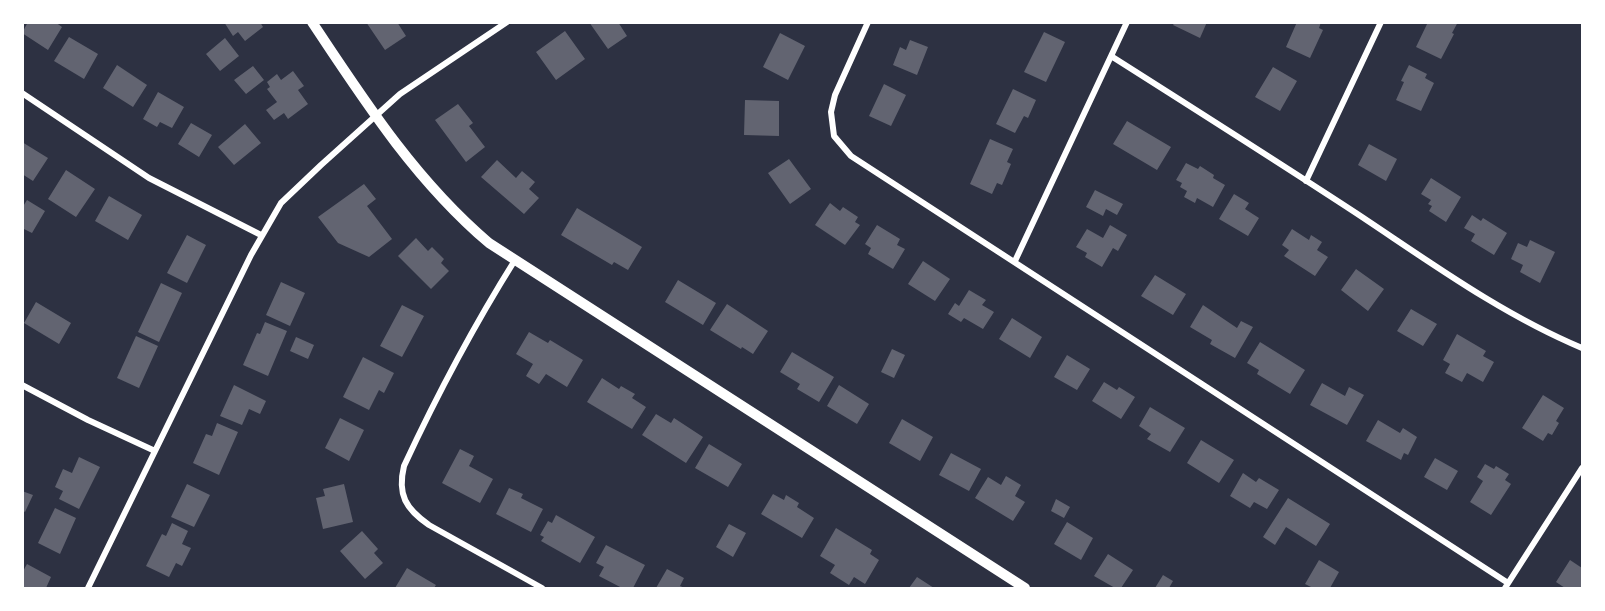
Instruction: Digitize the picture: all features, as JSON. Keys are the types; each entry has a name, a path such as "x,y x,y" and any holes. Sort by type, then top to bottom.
{"street":[{"path":"312,22 375,117 426,181 461,219 489,243 1025,588"},
{"path":"88,588 261,235 281,203 400,94 507,22"},
{"path":"868,22 831,112 834,136 851,156 1015,261 1507,586 1582,468"},
{"path":"1015,261 1127,22"},
{"path":"1306,181 1381,22"},
{"path":"1111,56 1488,301 1582,348"},
{"path":"22,93 149,178 261,235"},
{"path":"515,260 439,391 404,466 401,491 416,516 429,525 542,588"},
{"path":"22,384 88,420 155,451"}],"building":[{"path":"28,22 55,22 62,27 48,50 22,33"},
{"path":"224,22 260,22 263,27 245,41 238,32 233,36"},
{"path":"366,22 397,22 406,36 385,50"},
{"path":"589,22 618,22 627,36 608,49"},
{"path":"1175,22 1207,22 1200,38 1173,25"},
{"path":"1297,22 1321,22 1319,28 1323,30 1310,58 1286,47"},
{"path":"1428,22 1458,22 1441,59 1416,47"},
{"path":"565,31 585,59 556,80 536,52"},
{"path":"1044,32 1065,42 1046,82 1024,72"},
{"path":"780,33 805,46 788,80 763,67"},
{"path":"69,37 98,54 84,79 54,61"},
{"path":"225,38 239,56 220,71 206,54"},
{"path":"910,40 928,47 917,75 893,65 900,47 906,50"},
{"path":"117,65 147,85 133,107 103,88"},
{"path":"1409,65 1427,74 1425,78 1434,83 1421,111 1396,100 1404,82 1401,81"},
{"path":"253,66 264,80 246,94 234,80"},
{"path":"1273,67 1297,81 1280,111 1255,97"},
{"path":"293,71 304,86 298,90 308,104 288,119 284,113 274,120 266,110 277,102 267,89 270,87 267,82 277,74 281,80"},
{"path":"884,84 906,95 891,126 869,116"},
{"path":"1013,89 1036,100 1028,118 1024,116 1015,133 996,124"},
{"path":"158,92 184,107 172,128 160,122 157,127 143,119"},
{"path":"745,100 779,101 779,136 744,135"},
{"path":"458,104 473,123 469,126 485,147 466,162 435,120"},
{"path":"1127,121 1171,147 1157,170 1113,144"},
{"path":"191,123 212,135 199,157 178,144"},
{"path":"245,124 261,143 234,165 218,147"},
{"path":"990,139 1013,149 1007,162 1011,164 1002,185 997,183 992,194 970,184"},
{"path":"22,142 48,158 33,181 22,174"},
{"path":"1369,144 1397,159 1386,181 1358,165"},
{"path":"789,159 811,189 790,204 768,173"},
{"path":"497,160 516,178 522,171 535,182 529,189 539,198 524,214 481,177"},
{"path":"1186,163 1198,169 1200,166 1225,185 1213,207 1197,198 1195,203 1184,197 1187,191 1180,187 1182,183 1176,180"},
{"path":"66,170 95,189 76,217 48,199"},
{"path":"1431,178 1461,197 1446,222 1429,211 1432,206 1428,204 1431,200 1421,194"},
{"path":"364,184 376,199 367,206 392,239 369,257 338,243 318,217"},
{"path":"1095,190 1123,204 1117,215 1106,209 1103,216 1086,207"},
{"path":"1234,194 1249,203 1245,209 1259,218 1248,236 1219,219"},
{"path":"109,196 142,215 128,240 95,221"},
{"path":"27,200 45,211 32,233 22,228 22,208"},
{"path":"830,203 840,211 843,207 858,217 855,222 860,225 845,245 815,225"},
{"path":"577,208 642,247 628,270 614,262 612,265 561,235"},
{"path":"1472,215 1481,221 1483,218 1507,233 1494,255 1471,241 1475,234 1464,228"},
{"path":"877,225 900,239 897,245 905,249 893,269 868,254 871,248 865,244"},
{"path":"1110,225 1127,235 1118,251 1113,248 1102,267 1085,257 1087,253 1076,247 1087,229 1103,238"},
{"path":"1292,229 1309,240 1311,235 1322,242 1317,250 1328,257 1315,276 1284,256 1289,250 1282,245"},
{"path":"187,235 206,245 187,283 167,273"},
{"path":"416,238 428,251 432,247 444,259 441,263 449,271 431,289 398,256"},
{"path":"1530,240 1555,252 1540,283 1520,272 1523,265 1511,259 1518,243 1527,247"},
{"path":"923,261 950,279 935,301 908,284"},
{"path":"1356,269 1384,289 1368,311 1341,290"},
{"path":"1155,275 1186,294 1173,315 1141,296"},
{"path":"678,280 716,303 703,325 665,302"},
{"path":"281,282 305,293 290,326 266,315"},
{"path":"161,283 182,293 159,342 138,332"},
{"path":"969,290 986,300 982,305 994,312 983,329 964,318 961,322 948,314 955,303 959,306"},
{"path":"36,302 71,323 59,344 24,323"},
{"path":"727,304 768,331 753,354 710,330"},
{"path":"402,305 424,316 402,357 380,346"},
{"path":"1203,305 1237,328 1241,321 1253,327 1235,358 1210,344 1212,340 1190,327"},
{"path":"1411,309 1437,324 1423,346 1397,331"},
{"path":"1012,318 1042,337 1030,358 999,339"},
{"path":"265,322 287,331 268,376 243,365 257,333 260,334"},
{"path":"529,332 548,343 550,340 583,360 567,387 546,374 539,384 526,376 533,364 516,354"},
{"path":"1457,334 1486,351 1483,356 1494,362 1483,382 1467,373 1462,382 1445,373 1450,364 1443,360"},
{"path":"136,336 158,346 139,388 117,378"},
{"path":"296,337 314,345 308,359 290,351"},
{"path":"1260,342 1305,370 1290,394 1257,374 1259,370 1247,363"},
{"path":"892,349 905,355 894,378 881,372"},
{"path":"792,352 834,377 819,402 797,389 800,384 780,372"},
{"path":"1067,355 1090,369 1077,390 1054,377"},
{"path":"363,357 394,373 384,393 379,390 369,410 343,397"},
{"path":"602,378 619,389 621,386 635,394 632,398 646,407 632,429 587,402"},
{"path":"1104,382 1117,390 1119,387 1135,397 1121,419 1092,401"},
{"path":"1322,383 1345,396 1349,387 1364,395 1347,425 1310,405"},
{"path":"234,385 266,401 260,414 249,409 242,425 220,416"},
{"path":"839,385 869,404 857,424 827,406"},
{"path":"1543,395 1564,408 1556,421 1559,423 1552,435 1548,433 1543,441 1522,428"},
{"path":"1150,407 1185,428 1170,452 1147,439 1151,434 1139,426"},
{"path":"656,414 671,423 674,418 703,437 686,463 642,435"},
{"path":"340,418 364,430 349,461 325,448"},
{"path":"902,419 933,437 920,461 889,443"},
{"path":"1378,420 1400,433 1403,428 1417,437 1408,455 1404,453 1401,460 1366,441"},
{"path":"217,423 238,432 219,475 193,463 206,434 212,436"},
{"path":"1201,440 1234,460 1219,483 1187,463"},
{"path":"709,444 742,464 728,487 695,468"},
{"path":"460,449 474,456 469,466 493,479 480,503 442,483"},
{"path":"951,453 981,469 969,491 939,475"},
{"path":"79,457 100,467 79,509 59,499 63,491 55,487 63,469 72,473"},
{"path":"1435,458 1458,471 1447,490 1424,477"},
{"path":"1485,464 1494,469 1496,466 1509,474 1505,480 1511,484 1491,515 1470,502 1483,481 1477,477"},
{"path":"1243,473 1256,482 1259,478 1279,490 1267,509 1254,502 1250,508 1230,496"},
{"path":"1006,476 1021,485 1015,496 1025,502 1013,521 975,498 988,477 1001,485"},
{"path":"187,484 210,495 194,527 171,517"},
{"path":"344,484 353,522 323,529 316,498 325,496 323,489"},
{"path":"509,488 523,494 521,498 543,509 531,532 496,514"},
{"path":"22,491 33,495 25,512 22,510"},
{"path":"773,494 784,500 786,495 799,503 797,507 814,518 802,538 761,514"},
{"path":"1288,498 1330,524 1316,546 1286,527 1275,545 1263,537"},
{"path":"1056,499 1070,507 1064,518 1051,511"},
{"path":"55,508 76,518 60,554 38,543"},
{"path":"556,515 595,537 580,563 541,541 544,537 540,535 548,521 552,523"},
{"path":"1067,522 1093,538 1081,560 1054,544"},
{"path":"172,523 188,531 182,544 191,548 182,566 176,563 169,577 146,566 162,534 166,536"},
{"path":"729,524 746,533 733,557 716,547"},
{"path":"836,528 872,550 870,554 879,560 865,584 854,577 849,585 830,573 835,565 820,556"},
{"path":"362,531 378,549 374,553 383,563 365,579 340,551"},
{"path":"606,545 645,565 633,588 622,588 599,576 604,567 596,563"},
{"path":"1108,554 1133,570 1121,588 1115,588 1094,576"},
{"path":"1319,560 1339,572 1330,588 1313,588 1305,584"},
{"path":"1570,560 1582,568 1582,588 1565,588 1556,582"},
{"path":"27,564 51,577 46,588 22,588 22,573"},
{"path":"407,568 436,585 434,588 395,588"},
{"path":"667,569 684,578 680,586 685,588 656,588"},
{"path":"1163,575 1173,581 1169,588 1155,588"},
{"path":"917,577 934,588 909,588"}]}
